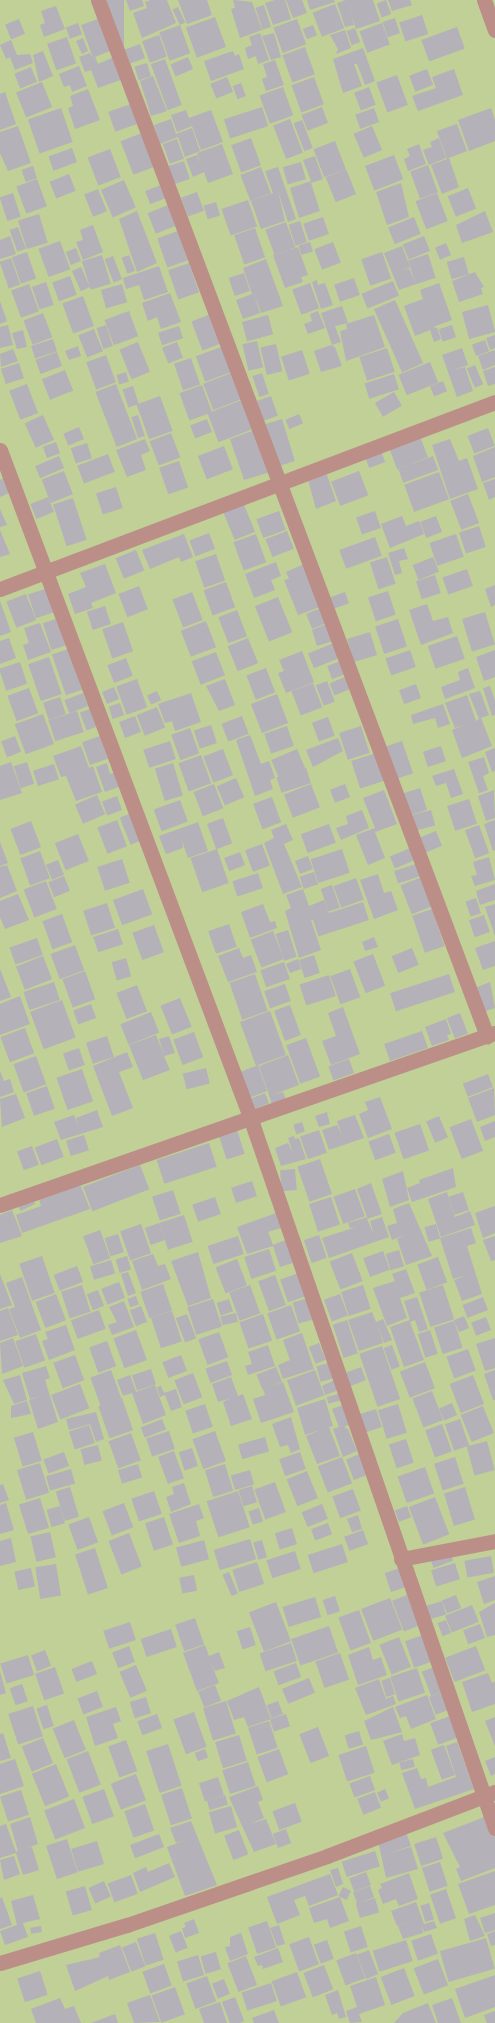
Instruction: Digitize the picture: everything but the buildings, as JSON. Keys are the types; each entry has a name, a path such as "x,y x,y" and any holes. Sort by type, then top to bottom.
{"street":[{"path":"0,1205 491,1035 279,485 98,0"},
{"path":"484,0 495,30"},
{"path":"0,589 495,402"},
{"path":"0,450 250,1117 401,1559 489,1794 495,1828"},
{"path":"401,1559 495,1541"},
{"path":"0,1963 127,1925 327,1856 489,1794"}],"green space":[{"path":"0,0 495,0 495,2023 0,2023"}]}
